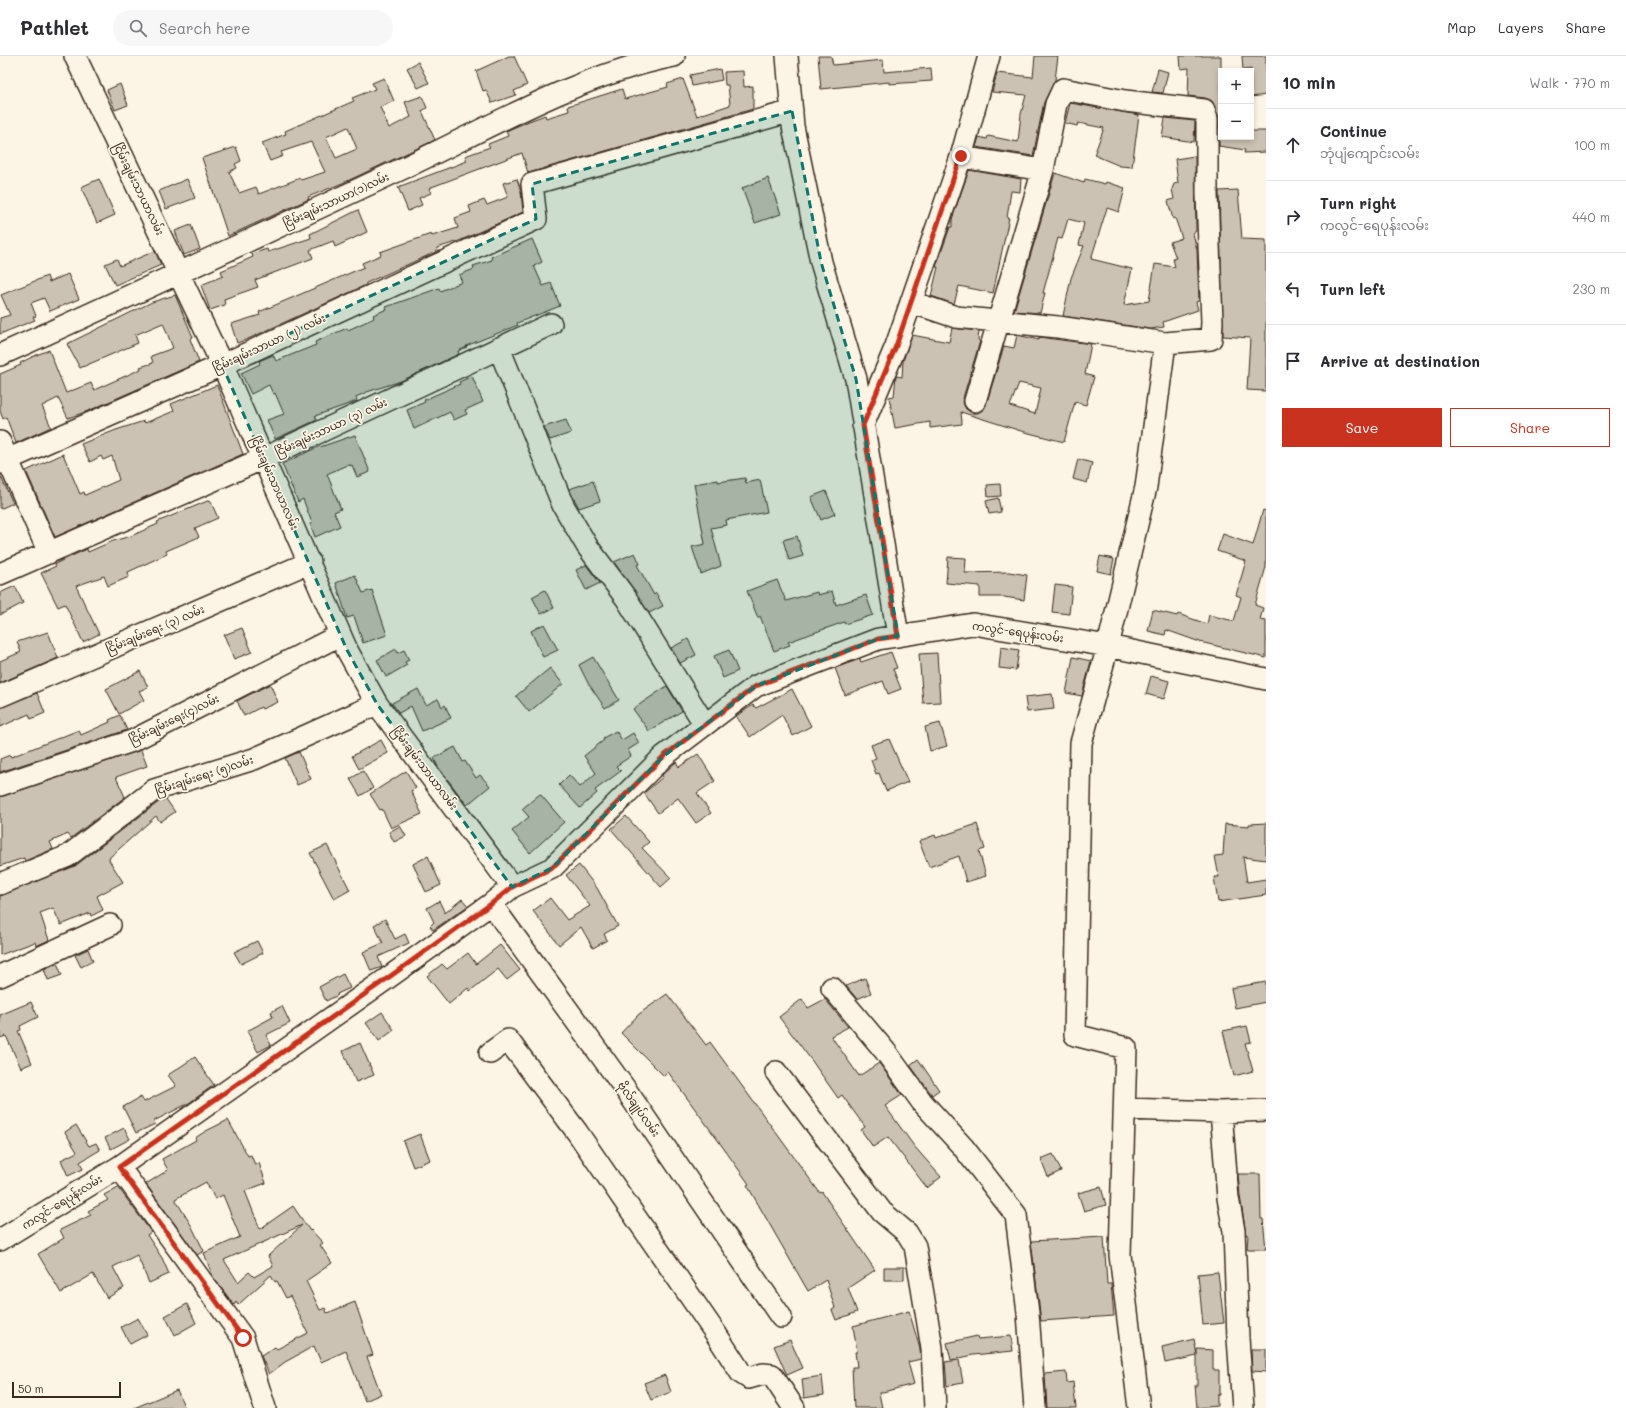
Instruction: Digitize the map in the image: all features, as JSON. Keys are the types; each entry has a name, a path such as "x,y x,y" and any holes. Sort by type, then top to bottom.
{"street":[{"name":"ငြိမ်းချမ်းသာယာလမ်း","path":"75,56 222,365 310,562 347,650 377,704 512,887"},
{"name":"ငြိမ်းချမ်းသာယာ(၁)လမ်း","path":"0,354 180,274 473,136 535,104 591,80 651,61 674,56"},
{"path":"787,56 793,126 821,262 856,379 898,636"},
{"path":"863,425 896,346 961,156 988,56"},
{"path":"911,302 956,316 998,321 1058,327 1166,343 1210,339 1212,322 1207,194 1207,119 1204,110 1125,101 1064,89 1056,104 1043,170 998,321 975,401"},
{"name":"ငြိမ်းချမ်းသာယာ (၂) လမ်း","path":"3,455 222,365 536,219 532,184 792,111"},
{"path":"961,156 1043,170"},
{"name":"ငြိမ်းချမ်းသာယာ (၃) လမ်း","path":"0,574 264,458 551,324"},
{"path":"1139,1408 1120,1255 1126,1048 1075,1035 1081,743 1108,646 1146,486 1166,343"},
{"path":"499,348 563,505 587,546 626,598 704,725"},
{"path":"3,455 49,553"},
{"name":"ငြိမ်းချမ်းရေး (၃) လမ်း","path":"0,696 310,562"},
{"name":"ကလွင်-ရေပုန်းလမ်း","path":"0,1240 119,1167 491,904 512,887 552,868 664,756 756,686 878,639 973,624 1108,646 1266,679"},
{"name":"ငြိမ်းချမ်းရေး(၄)လမ်း","path":"0,785 132,741 340,635"},
{"name":"ငြိမ်းချမ်းရေး (၅)လမ်း","path":"0,884 68,856 154,790 254,759 377,704"},
{"name":"ဗိုလ်ချုပ်လမ်း","path":"491,904 626,1090 781,1317"},
{"path":"0,976 110,925"},
{"path":"832,988 885,1051 922,1102 963,1147 1016,1215 1028,1313 1035,1408"},
{"path":"490,1053 508,1040 577,1132 716,1334 741,1373 749,1378 764,1374 772,1375 794,1408"},
{"path":"776,1072 882,1212 907,1233 915,1246 932,1348 935,1408"},
{"path":"1125,1109 1221,1112 1266,1110"},
{"path":"1221,1112 1228,1198 1234,1231 1238,1338 1244,1408"},
{"path":"119,1167 243,1338 265,1408"}],"highlighted area":[{"path":"792,111 821,262 856,379 898,636 878,639 756,686 664,756 552,868 512,887 377,704 347,650 222,365 536,219 532,184"}],"building":[{"path":"509,56 514,56 527,85 514,91 516,95 492,103 486,90 483,91 476,71"},
{"path":"818,56 831,56 833,65 883,60 884,72 931,68 932,81 889,84 889,82 821,89"},
{"path":"1035,56 1058,56 1055,80 1044,102 1033,156 976,147 979,137 987,139 988,136 1018,142 1021,114 1026,95 992,92 997,73 1033,77"},
{"path":"1180,56 1221,56 1221,68 1218,68 1218,115 1212,101 1205,98 1188,96 1189,68 1181,69"},
{"path":"1242,56 1266,56 1266,95 1254,97 1254,68 1243,68"},
{"path":"418,62 429,83 418,88 407,68"},
{"path":"720,69 722,80 692,86 690,75"},
{"path":"1158,69 1168,72 1163,93 1152,92"},
{"path":"743,71 744,87 753,86 753,109 528,173 522,153 429,188 431,193 419,198 422,205 408,211 398,187 467,161 465,156 490,147 488,144 508,136 506,131 545,115 546,118 569,111 568,106 622,89 625,99 668,87 667,84 683,79 697,116 730,105 728,85 725,85 724,72"},
{"path":"384,78 394,101 380,107 389,128 411,117 405,102 422,96 427,108 422,111 435,140 345,182 308,197 309,199 228,236 202,158 236,147 241,161 235,164 237,168 229,172 239,193 256,187 259,194 300,178 301,180 325,172 311,142 281,152 283,156 270,161 262,143 286,134 285,131 354,101 352,98 375,89 372,83","holes":["348,127 357,149 336,158 326,137"]},
{"path":"120,84 128,105 115,110 107,90"},
{"path":"1070,103 1139,115 1132,167 1120,166 1094,155 1104,128 1078,123 1077,126 1065,123"},
{"path":"1165,118 1195,121 1194,142 1162,137"},
{"path":"1254,131 1266,131 1266,152 1244,153 1245,150 1219,146 1219,140 1254,140"},
{"path":"1195,156 1196,231 1193,233 1197,250 1199,301 1196,302 1198,310 1163,322 1164,327 1151,329 1063,316 1071,278 1084,246 1079,245 1084,223 1068,219 1062,239 1058,238 1043,293 1045,293 1040,313 1014,311 1055,173 1084,183 1085,179 1105,184 1106,182 1125,188 1119,212 1107,208 1091,259 1132,269 1124,305 1149,301 1155,264 1175,267 1173,259 1176,258 1170,242 1182,238 1175,218 1173,219 1168,201 1174,199 1172,189 1174,184 1178,183 1175,159"},
{"path":"969,170 1021,179 1020,192 1011,191 1007,218 1009,218 993,293 959,286 954,304 931,296 938,267 936,267 950,227 952,227 952,219"},
{"path":"768,178 781,214 755,223 742,188"},
{"path":"99,179 115,215 97,223 81,187"},
{"path":"187,179 195,198 166,209 159,191"},
{"path":"517,179 521,191 523,212 459,241 437,248 438,251 237,343 231,324 260,315 259,312 364,267 362,263 381,255 380,252 431,234 432,236 458,228 455,218 471,212 469,206 484,200 487,205 508,197 503,183"},
{"path":"1238,190 1242,239 1266,240 1266,391 1247,390 1250,338 1223,336 1219,191"},
{"path":"358,210 367,232 335,247 333,241 310,250 313,258 255,280 258,287 224,299 225,305 210,310 201,285 223,276 221,271 253,257 252,254 267,249 268,252 311,238 310,234"},
{"path":"191,225 200,249 184,255 175,231"},
{"path":"532,239 542,262 534,266 543,286 551,283 560,306 466,346 467,347 458,351 459,354 401,381 356,397 357,401 315,416 317,420 275,439 267,420 284,414 275,393 273,394 269,385 251,394 241,373 260,364 259,361 273,355 276,361 316,345 315,342 347,328 348,330 374,318 373,315 387,309 386,307 439,288 440,291 462,282 459,275 474,269 473,266 492,260 491,257"},
{"path":"155,251 161,265 115,285 105,264 117,259 120,266"},
{"path":"68,274 79,299 50,311 44,298 31,303 36,316 33,317 35,320 0,334 0,318 10,315 1,295 47,276 49,282"},
{"path":"175,295 193,337 190,339 199,362 88,411 68,418 58,398 42,406 51,427 16,443 6,417 3,419 0,411 0,374 21,365 20,363 34,356 49,350 66,393 91,383 94,390 141,369 140,367 153,363 151,356 173,348 163,323 135,335 138,343 80,368 67,344 152,302"},
{"path":"952,328 979,331 978,340 980,341 963,398 963,403 966,409 972,413 978,413 984,409 1004,346 1014,348 1017,335 1039,340 1039,337 1091,344 1085,374 1094,377 1086,405 1075,402 1064,442 1021,431 961,412 962,424 930,428 930,422 895,428 889,397 894,396 896,376 902,377 903,361 912,335 949,342","holes":["1019,383 1041,388 1035,414 1010,406"]},
{"path":"472,376 483,402 465,410 467,414 454,420 450,412 414,429 407,410 425,402 424,400 460,384 459,382"},
{"path":"217,385 243,454 55,537 26,471 63,454 80,494 84,492 85,495 119,480 112,456 103,460 101,456 90,462 81,444 116,430 144,421 145,423 174,411 171,404"},
{"path":"566,420 571,433 550,440 544,427"},
{"path":"355,435 370,472 357,477 352,465 350,466 349,464 327,474 341,509 334,512 340,526 315,537 310,524 312,523 303,499 298,502 282,464 320,446"},
{"path":"1078,459 1092,463 1087,483 1073,479"},
{"path":"0,475 13,503 0,509"},
{"path":"745,478 746,483 760,480 767,512 726,520 727,525 711,528 721,566 701,574 692,547 705,544 694,484"},
{"path":"593,481 600,501 579,508 569,489"},
{"path":"1000,484 1001,496 988,497 987,485"},
{"path":"826,491 835,514 821,520 811,497"},
{"path":"998,498 1001,512 989,514 986,501"},
{"path":"210,500 218,518 195,528 199,537 166,551 167,554 128,572 129,577 108,586 104,576 76,586 99,634 83,642 65,604 58,607 41,573 56,566 55,564 87,549 88,552 113,541 131,536 158,524 157,522"},
{"path":"1263,510 1266,511 1266,567 1255,605 1263,608 1260,620 1266,621 1266,658 1200,642 1166,630 1165,635 1148,631 1153,610 1177,616 1178,614 1207,624 1209,615 1234,621 1241,597 1236,595 1246,561 1217,551 1223,534 1253,545"},
{"path":"797,536 803,556 789,560 783,540"},
{"path":"635,553 640,564 637,565 654,595 656,593 663,606 649,613 614,562"},
{"path":"1100,556 1114,559 1111,574 1097,571"},
{"path":"948,557 966,558 965,573 1009,572 1027,575 1024,600 1004,597 980,597 980,586 946,583"},
{"path":"586,565 600,583 586,590 576,570"},
{"path":"355,575 363,593 372,590 387,635 363,643 354,616 347,618 336,583"},
{"path":"777,580 786,601 817,592 818,595 832,591 836,605 866,595 873,615 845,624 844,622 788,642 790,645 774,651 760,616 758,618 747,591"},
{"path":"1055,585 1072,587 1069,614 1052,612"},
{"path":"15,586 23,603 0,615 0,593"},
{"path":"545,590 554,608 541,614 532,597"},
{"path":"544,624 558,650 543,657 531,631"},
{"path":"242,628 252,652 234,659 224,635"},
{"path":"48,632 58,658 0,683 0,661 21,652 17,642"},
{"path":"688,639 696,655 680,663 671,648"},
{"path":"1001,647 1019,650 1016,670 999,668"},
{"path":"396,649 398,653 404,650 409,660 405,662 407,665 386,677 377,660"},
{"path":"729,650 738,671 723,678 714,656"},
{"path":"891,652 897,668 893,669 901,689 888,694 883,681 845,695 835,668 860,659 861,662"},
{"path":"937,653 940,702 923,703 919,654"},
{"path":"593,657 619,700 605,708 588,683 579,665"},
{"path":"1073,657 1091,661 1082,696 1066,693"},
{"path":"550,668 563,684 529,712 516,696"},
{"path":"140,671 148,687 139,691 144,700 119,714 106,689"},
{"path":"1151,676 1169,681 1164,699 1146,694"},
{"path":"270,684 278,702 262,709 261,707 244,716 237,701"},
{"path":"667,686 682,711 649,731 633,709"},
{"path":"418,689 426,705 438,699 442,707 445,705 451,718 422,731 411,706 399,713 392,703"},
{"path":"792,689 811,726 793,736 782,715 750,737 736,716 753,705 756,708"},
{"path":"37,693 45,713 31,719 29,714 0,727 0,708"},
{"path":"1052,694 1054,709 1027,712 1025,697"},
{"path":"120,715 127,730 0,772 0,759 10,755 11,757 79,730 81,735 110,722 109,720"},
{"path":"940,723 947,746 930,751 925,727"},
{"path":"616,731 622,740 633,733 639,743 628,750 631,756 616,766 621,771 595,790 597,793 580,808 559,785 569,775 580,787 596,773 584,756 604,740 603,738"},
{"path":"889,739 908,782 886,791 879,773 876,774 871,760 876,758 871,745"},
{"path":"381,740 388,753 359,769 352,756"},
{"path":"455,747 463,762 465,761 476,778 480,775 490,786 467,805 438,767 434,758"},
{"path":"141,750 147,766 116,777 125,797 71,838 68,834 50,842 53,849 25,861 24,858 0,866 0,797"},
{"path":"299,752 311,779 297,785 285,758"},
{"path":"698,754 715,781 697,793 711,813 696,823 678,798 658,813 644,793 663,777 662,775 676,762 679,767"},
{"path":"363,771 373,788 360,796 350,779"},
{"path":"406,771 416,788 411,791 422,814 391,828 382,809 380,810 370,794"},
{"path":"540,794 564,822 530,853 512,831 529,817 522,809"},
{"path":"166,799 175,812 160,822 156,816 110,857 109,860 123,882 97,896 103,910 91,916 90,913 61,925 53,908 40,913 49,940 36,946 35,942 0,955 0,896 75,866 160,801"},
{"path":"626,816 649,842 642,848 671,878 661,887 611,829"},
{"path":"1266,823 1266,860 1243,857 1247,882 1266,879 1266,895 1218,902 1214,877 1219,877 1215,856 1223,855 1225,824 1249,826 1249,824"},
{"path":"977,824 985,849 979,851 986,876 966,882 959,856 929,867 919,841 935,835 936,838"},
{"path":"400,826 406,836 394,842 389,832"},
{"path":"327,845 350,890 334,899 310,853"},
{"path":"428,856 441,885 426,892 413,864"},
{"path":"579,865 597,888 618,926 604,934 607,940 593,948 581,927 559,945 533,911 550,898 567,920 590,906 566,875"},
{"path":"462,899 468,906 433,930 430,926 434,922 427,908 439,901 445,913"},
{"path":"385,919 395,939 405,934 409,943 378,957 382,967 371,971 363,952 383,943 374,925"},
{"path":"257,941 263,953 241,964 234,952"},
{"path":"500,945 520,970 507,980 498,969 470,991 468,988 449,1004 427,976 442,964 447,969 468,953 476,964"},
{"path":"88,949 93,961 81,967 75,955"},
{"path":"57,963 62,975 48,980 44,969"},
{"path":"343,974 350,988 326,1001 319,987"},
{"path":"865,978 871,993 857,999 846,986"},
{"path":"1266,982 1266,1002 1235,1008 1231,988"},
{"path":"667,994 706,1045 710,1042 820,1193 822,1192 875,1270 848,1288 857,1312 836,1320 832,1310 835,1308 826,1280 808,1291 747,1185 749,1184 717,1139 668,1072 664,1076 621,1033 639,1014"},
{"path":"802,999 808,1008 825,999 848,1027 831,1036 859,1076 879,1063 902,1095 885,1106 914,1146 941,1177 927,1188 888,1137 873,1147 861,1130 865,1127 842,1095 838,1098 779,1017"},
{"path":"31,1002 38,1017 20,1026 21,1030 18,1031 32,1063 21,1068 6,1036 0,1038 0,1015"},
{"path":"282,1006 290,1023 266,1035 271,1045 258,1052 247,1031 273,1017 271,1012"},
{"path":"382,1012 394,1030 379,1041 366,1023"},
{"path":"1247,1026 1251,1042 1245,1043 1253,1071 1234,1076 1223,1031"},
{"path":"360,1043 374,1075 356,1082 343,1051"},
{"path":"195,1057 214,1085 189,1103 154,1121 155,1124 136,1133 123,1107 141,1097 144,1102 176,1086 168,1075"},
{"path":"918,1059 939,1090 932,1095 910,1065"},
{"path":"228,1120 248,1156 251,1155 255,1165 259,1163 266,1183 245,1191 260,1229 293,1206 310,1231 311,1230 323,1243 320,1245 332,1263 306,1281 320,1310 325,1308 327,1313 355,1302 373,1355 367,1357 381,1394 365,1401 346,1351 321,1362 314,1346 285,1362 269,1374 261,1356 275,1347 277,1349 308,1333 290,1296 286,1298 277,1281 275,1282 271,1275 238,1305 236,1302 234,1305 213,1277 204,1253 240,1237 223,1195 215,1199 206,1182 175,1199 191,1225 204,1251 197,1255 146,1184 168,1170 162,1159 196,1140 195,1138","holes":["302,1225 268,1256 273,1266 254,1277 249,1272 238,1282 224,1260"]},
{"path":"76,1125 89,1146 96,1143 100,1150 80,1162 83,1169 68,1176 61,1160 77,1152 65,1132"},
{"path":"124,1128 130,1139 111,1149 105,1138"},
{"path":"420,1134 430,1160 413,1167 403,1141"},
{"path":"1053,1154 1061,1171 1048,1177 1041,1159"},
{"path":"1238,1174 1260,1174 1261,1219 1263,1219 1266,1249 1247,1249 1248,1235 1246,1235"},
{"path":"118,1187 151,1232 147,1235 162,1258 169,1274 149,1283 137,1255 113,1267 124,1288 107,1298 93,1274 61,1293 38,1254 64,1238 60,1230 91,1215 88,1211 108,1200 104,1195"},
{"path":"1101,1187 1106,1205 1084,1211 1078,1193"},
{"path":"1104,1237 1107,1284 1111,1284 1114,1316 1041,1321 1031,1241"},
{"path":"884,1267 904,1267 904,1280 884,1280"},
{"path":"1218,1272 1224,1323 1203,1325 1198,1274"},
{"path":"187,1304 196,1323 175,1335 165,1316"},
{"path":"909,1311 920,1349 921,1359 908,1362 914,1384 879,1393 882,1408 854,1408 852,1367 857,1367 855,1352 857,1352 853,1326"},
{"path":"138,1318 147,1335 130,1344 121,1327"},
{"path":"977,1336 978,1339 1011,1336 1013,1351 973,1355 951,1360 947,1343"},
{"path":"1194,1339 1197,1355 1197,1349 1213,1350 1213,1370 1219,1370 1219,1395 1217,1395 1217,1406 1197,1408 1195,1385 1197,1385 1197,1356 1165,1363 1162,1347"},
{"path":"790,1340 803,1368 787,1375 774,1346"},
{"path":"1251,1349 1266,1349 1266,1372 1252,1371"},
{"path":"959,1360 963,1383 947,1386 945,1362"},
{"path":"1066,1372 1067,1383 1073,1382 1076,1408 1047,1408 1045,1374"},
{"path":"665,1375 671,1392 651,1400 644,1383"},
{"path":"822,1376 824,1395 804,1398 802,1379"},
{"path":"177,1390 185,1408 134,1408"}],"route":[{"path":"243,1338 119,1167 385,980 491,904 512,887 552,868 664,756 756,686 878,639 898,636 863,425 896,346 961,156"}]}
